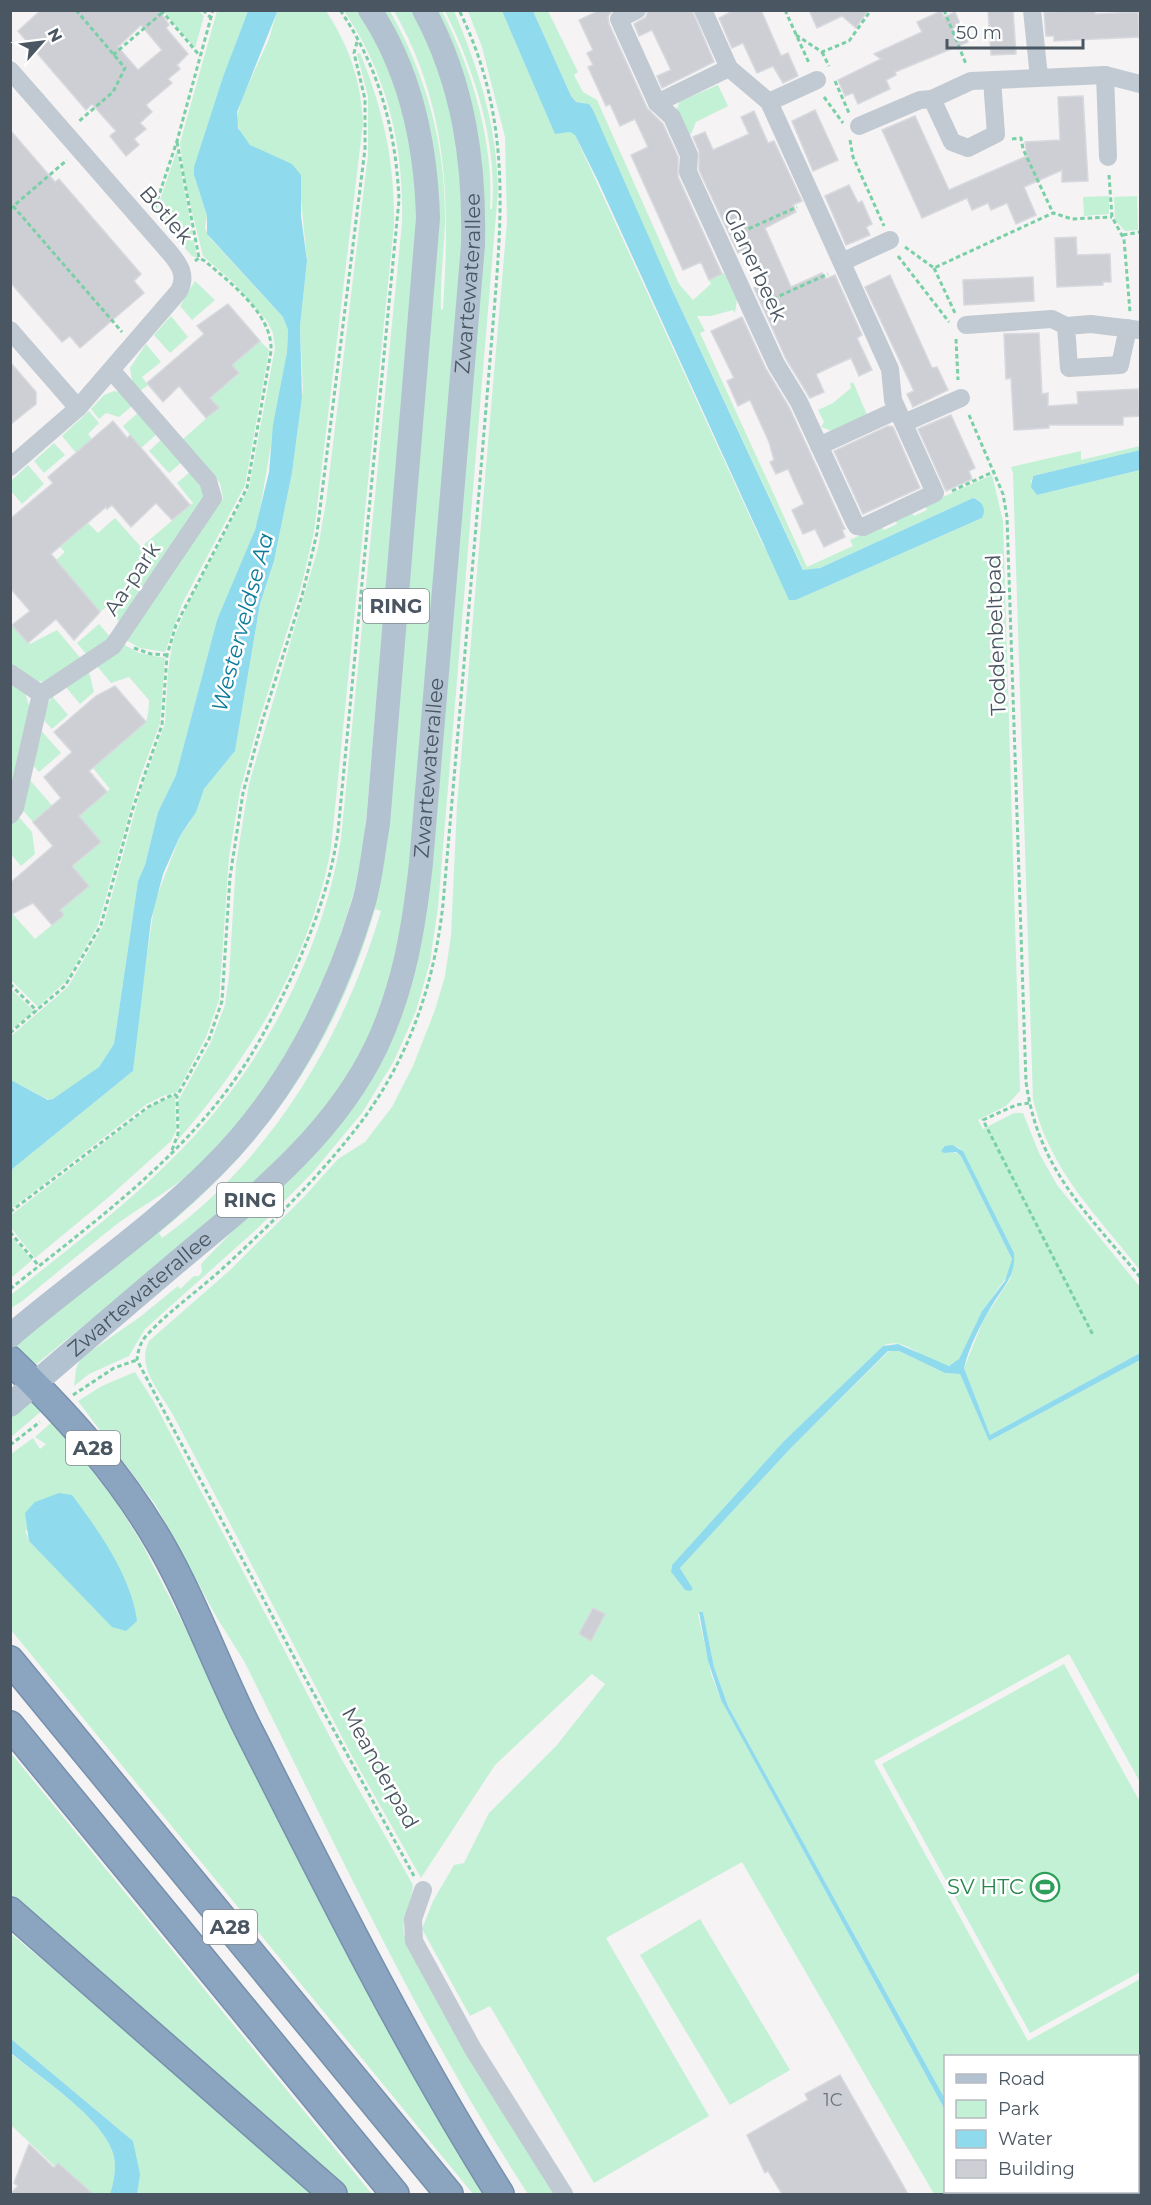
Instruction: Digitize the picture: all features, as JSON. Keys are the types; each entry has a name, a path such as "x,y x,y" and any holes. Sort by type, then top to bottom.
{"highway":[{"name":"A28","path":"10,1360 59,1406 112,1471 162,1547 247,1727 382,1993 452,2118 500,2194"},
{"name":"A28","path":"10,1660 448,2194"},
{"name":"A28","path":"10,1725 395,2194"},
{"path":"10,1911 333,2194"}],"main road":[{"name":"Zwartewaterallee","path":"10,1336 184,1194 246,1130 284,1078 321,1012 347,954 364,903 378,824 428,218 427,170 420,133 390,45 370,10"},
{"name":"Zwartewaterallee","path":"35,1384 224,1222 320,1132 335,1113 375,1049 405,969 416,909 421,863 473,245 474,197 471,158 454,79 424,10"},
{"name":"RING","path":"10,1405 35,1384"}],"street":[{"name":"Glanerbeek","path":"637,10 619,19 657,103 672,117 689,155 688,172 776,364 799,402 857,526 863,527 935,493"},
{"path":"703,10 729,68 769,102 890,369 893,400 935,493"},
{"path":"1032,10 1039,77"},
{"path":"657,103 729,68"},
{"name":"Botlek","path":"10,70 176,260 182,272 183,284 112,371 78,408 10,467"},
{"path":"1105,75 1108,157"},
{"path":"855,122 920,100 932,99 971,81 1105,75 1140,84"},
{"path":"769,102 817,80"},
{"path":"932,99 952,142 968,148 996,134 992,80"},
{"path":"842,262 893,246"},
{"path":"961,321 1052,319 1066,326 1090,324 1134,329 1120,365 1069,368 1066,326"},
{"path":"10,330 78,408"},
{"name":"Aa-park","path":"41,694 108,651 118,640 205,512 214,493 203,475 112,371"},
{"path":"819,446 901,416 961,398"},
{"path":"10,673 41,694 15,808 10,815"},
{"path":"423,1890 413,1919 414,1941 473,2049 564,2194"}],"path":[{"path":"65,133 113,92 125,68 76,10"},
{"path":"203,10 211,18"},
{"path":"140,219 156,206 177,141 213,10"},
{"path":"10,1289 135,1188 172,1152 224,1093 264,1034 311,933 327,888 334,858 399,200 396,155 389,119 375,74 340,10"},
{"name":"Toddenbeltpad","path":"785,10 829,105 848,131 853,157 893,246 954,330 961,398 995,471 1003,494 1007,517 1026,1082 1029,1103 1037,1135 1056,1173 1140,1277"},
{"path":"822,52 849,41 871,10"},
{"path":"944,10 964,55 971,81"},
{"path":"113,55 162,11 200,56"},
{"path":"796,34 822,52 855,122"},
{"path":"172,1152 178,1134 177,1096 209,1039 222,1001 230,877 243,793 262,722 307,577 323,502 365,149 365,99 354,54 358,40"},
{"path":"996,134 1003,140 1021,138 1023,149 1053,213"},
{"path":"10,1033 38,1011 69,981 101,925 132,811 162,725 167,655 184,606 247,488 272,351 270,335 262,320 221,275 199,258 177,141"},
{"path":"79,149 12,208 133,345"},
{"path":"1108,157 1112,217 1123,235 1130,312 1134,329"},
{"path":"741,232 793,208"},
{"path":"934,268 1053,213 1072,219 1112,217"},
{"path":"1123,235 1140,232"},
{"path":"893,246 906,247 934,268 961,321"},
{"path":"182,272 199,258"},
{"path":"767,302 823,276"},
{"path":"935,493 946,493 995,471"},
{"path":"118,640 139,651 167,655"},
{"path":"10,984 38,1011"},
{"path":"10,1212 148,1107 162,1098 177,1096"},
{"path":"1029,1103 1016,1105 982,1120 1093,1335"},
{"path":"10,1232 39,1266"},
{"name":"Meanderpad","path":"59,1406 90,1381 114,1368 137,1360 365,1790 423,1890"},
{"path":"10,1445 59,1406"}],"green space":[{"path":"163,11 199,11 204,16 195,48"},
{"path":"217,11 248,11 223,78 194,175 207,216 205,228 209,237 283,317 288,330 287,352 259,515 249,551 217,620 176,775 158,812 145,865 138,881 114,1044 99,1067 58,1097 49,1100 11,1080 11,1036 68,987 104,924 140,793 165,723 168,671 173,640 187,606 249,488 275,348 273,333 267,321 233,282 203,256 185,183 180,143"},
{"path":"277,11 326,11 341,37 352,64 360,92 363,123 314,532 301,587 258,724 240,791 229,857 219,1000 206,1037 177,1092 147,1104 11,1209 11,1170 133,1071 138,1014 155,901 180,836 190,822 204,789 235,751 260,604 274,561 292,473 303,389 300,326 307,261 301,199 264,153 250,145 241,135 236,119 242,98 269,39"},
{"path":"344,11 359,11 387,62 409,131 418,214 363,856 352,899 322,984 303,1025 281,1065 227,1137 186,1177 117,1224 11,1308 11,1295 133,1196 202,1127 231,1091 258,1053 281,1013 318,928 332,884 341,839 402,223 400,167 390,112 372,60"},
{"path":"381,11 390,11 403,36 424,87 438,140 445,222 441,310 443,309 446,231 442,156 436,119 426,83 412,47 394,11 413,11 436,60 456,131 464,222 406,908 382,1008 359,1057 334,1096 294,1145 194,1236 34,1366 14,1346 190,1201 360,946 436,245","holes":["375,909 381,911 346,1004 324,1049 298,1092 237,1172 201,1207 162,1238 159,1233 233,1164 265,1127 293,1088 340,1004 359,958"]},
{"path":"434,11 442,11 453,34 479,107 488,158 490,209 492,209 491,158 482,107 456,33 445,11 454,11 479,77 494,144 498,191 438,907 430,962 416,1011 394,1061 362,1113 312,1173 258,1228 145,1329 129,1356 89,1374 74,1386 76,1369 81,1358 140,1317 178,1286 180,1289 194,1276 199,1276 202,1272 201,1264 253,1210 391,1037 482,250"},
{"path":"468,11 502,11 555,133 572,132 575,135 762,543 796,600 980,519 984,515 979,500 973,498 820,568 804,571 585,103 576,102 571,96 533,11 548,11 578,72 574,75 583,92 597,100 679,284 693,300 711,284 709,280 724,273 737,299 735,313 733,310 711,316 697,316 705,331 700,333 807,567 853,546 850,540 881,525 884,530 897,524 895,519 911,512 914,516 927,510 925,505 992,475 1003,521 1020,1091 1006,1106 978,1120 983,1129 1014,1113 1023,1113 1039,1153 1057,1185 1140,1287 1140,1353 990,1435 964,1368 983,1321 1010,1279 1014,1253 961,1149 957,1147 944,1153 954,1152 961,1156 1012,1259 1009,1274 982,1311 959,1359 953,1365 944,1365 900,1344 892,1343 883,1346 784,1441 672,1565 671,1572 685,1590 691,1586 680,1568 788,1451 889,1351 899,1351 945,1373 960,1374 989,1441 1140,1360 1140,1782 1069,1654 874,1761 1028,2041 1140,1979 1140,2194 997,2193 1139,2193 1139,2055 944,2055 944,2097 728,1706 714,1667 703,1612 698,1614 711,1674 721,1700 944,2108 944,2193 991,2194 934,2194 742,1862 606,1938 709,2116 594,2183 490,2006 470,2016 422,1929 433,1901 454,1865 464,1863 489,1813 557,1745 605,1684 592,1674 495,1765 421,1878 351,1754 147,1369 145,1360 149,1341 229,1271 303,1198 338,1159 365,1142 392,1107 413,1066 435,1010 445,976 451,936 457,805 507,222 505,137 482,47"},
{"path":"360,53 386,136 394,201 394,224 331,848 322,889 309,929 274,1005 229,1076 176,1142 180,1133 178,1101 211,1042 225,1005 236,864 249,784 318,548 326,502 368,155 368,96 357,54"},
{"path":"718,85 728,106 696,122 691,134 686,136 675,113 680,101"},
{"path":"177,150 197,258 192,256 159,219 163,215 157,209"},
{"path":"1109,196 1109,214 1084,216 1083,197"},
{"path":"1137,196 1138,230 1125,231 1115,220 1114,197"},
{"path":"195,281 215,300 192,320 180,306"},
{"path":"171,316 188,337 170,353 154,335"},
{"path":"260,341 269,350 245,485 182,604 165,652 140,648 126,640 223,498 220,483 182,440 218,408 210,398 239,374 232,365"},
{"path":"146,344 161,362 142,377 148,385 140,391 132,381 130,368"},
{"path":"853,382 868,417 835,432 821,427 824,422 818,410 833,403 851,388 850,384"},
{"path":"114,391 119,392 133,405 119,417 106,413 99,419 91,409 104,395"},
{"path":"89,411 99,423 88,434 92,439 76,453 62,436"},
{"path":"139,412 158,433 141,448 123,426"},
{"path":"162,439 183,461 169,473 149,451"},
{"path":"54,443 65,455 44,473 34,461"},
{"path":"1140,446 1140,450 1033,476 1031,481 1037,495 1140,470 1140,1270 1062,1170 1040,1124 1033,1099 1011,467 1081,451 1081,460"},
{"path":"28,465 44,484 22,504 11,491 11,481"},
{"path":"191,471 206,495 121,624 106,607 100,612 56,560 65,552 60,547 88,523 98,533 115,518 141,547 193,503 177,483"},
{"path":"10,623 30,644 57,630 82,660 44,682 38,681 11,666"},
{"path":"99,624 111,638 88,656 77,643"},
{"path":"123,644 139,653 165,658 160,723 138,783 98,925 66,981 38,1007 11,980 10,911 35,939 64,915 60,910 72,867 101,842 78,816 110,789 93,768 146,722 148,711 149,700 129,677 111,683 97,666"},
{"path":"89,672 94,692 80,704 65,686"},
{"path":"10,681 25,693 30,708 10,796"},
{"path":"52,696 68,715 52,729 41,717"},
{"path":"39,728 61,753 39,772 31,763"},
{"path":"28,778 56,810 45,812 33,822 21,808"},
{"path":"17,815 32,832 35,854 21,866 11,854 10,825"},
{"path":"10,988 34,1011 11,1030 10,1030"},
{"path":"175,1097 176,1131 171,1141 110,1196 35,1258 11,1228 11,1215 153,1105"},
{"path":"10,1235 32,1260 11,1278 10,1278"},
{"path":"135,1372 154,1402 341,1758 413,1885 404,1922 404,1934 558,2194 528,2194 488,2130 378,1932 244,1661 217,1618 155,1504 78,1401 102,1386"},
{"path":"33,1398 44,1409 11,1437 11,1416"},
{"path":"53,1421 115,1500 141,1542 284,1820 488,2194 473,2194 11,1630 11,1454 33,1438 40,1449 46,1444 35,1437","holes":["25,1530 114,1558 122,1578 112,1626 29,1541"]},
{"name":"SV HTC","path":"1064,1664 1140,1802 1140,1972 1030,2033 882,1764"},
{"path":"10,1752 372,2194 344,2194 296,2154 136,2002 11,1894"},
{"path":"700,1919 790,2070 730,2105 640,1955"},
{"path":"10,1933 251,2132 322,2194 137,2194 133,2141 11,2039"},
{"path":"10,2053 83,2112 107,2139 115,2163 110,2194 84,2194 11,2125"}],"water":[{"name":"Westerveldse Aa","path":"248,11 277,12 237,112 238,128 250,145 292,164 301,175 301,216 307,261 300,326 302,397 292,473 274,561 260,604 235,751 204,789 196,812 180,836 163,874 151,920 133,1071 11,1170 11,1080 48,1100 53,1099 99,1067 114,1044 138,881 145,865 158,812 176,775 217,620 255,530 269,472 273,425 287,352 288,330 283,317 207,234 207,216 194,175 194,167 223,77"},
{"path":"502,11 533,11 571,96 576,102 589,104 593,110 670,285 803,570 820,568 973,498 983,506 982,518 796,600 789,600 598,181 575,135 570,132 555,134"},
{"path":"1140,450 1140,470 1037,495 1031,487 1033,476"},
{"path":"952,1145 963,1151 1014,1253 1011,1276 979,1329 964,1368 990,1435 1140,1353 1140,1360 989,1441 960,1374 945,1373 899,1351 888,1351 788,1451 680,1568 693,1589 685,1590 671,1572 672,1565 784,1441 883,1346 898,1344 949,1366 959,1359 982,1311 1005,1281 1012,1259 961,1156 956,1152 941,1151 945,1146"},
{"path":"59,1493 72,1495 103,1539 121,1571 134,1604 137,1621 126,1631 112,1627 29,1541 25,1513 35,1502"},
{"path":"699,1612 703,1612 714,1667 728,1706 944,2097 944,2108 721,1700 708,1661"},
{"path":"11,2039 133,2141 140,2174 137,2194 110,2194 115,2163 107,2139 68,2098 11,2053"}],"building":[{"path":"41,10 159,10 169,25 166,28 188,54 177,65 180,69 168,79 172,83 146,105 152,112 140,123 146,129 134,139 139,145 126,156 110,136 116,131 92,104 86,110 18,31","holes":["141,25 162,50 138,70 118,47"]},
{"path":"600,10 612,10 608,17 609,24 647,108 663,124 678,157 678,177 722,274 709,280 701,262 683,270 631,155 648,147 635,119 620,126 610,104 606,106 588,67 593,65 587,53 593,50 579,20"},
{"path":"648,10 692,10 714,62 662,88 657,76 671,70 652,30 639,36 634,24 646,17"},
{"path":"734,10 761,10 781,56 788,53 798,76 783,83 773,66 757,73 743,43 732,48 719,18"},
{"path":"809,10 868,10 856,28 842,16 817,28"},
{"path":"988,10 1013,10 1016,54 991,55"},
{"path":"1095,10 1095,14 1138,12 1139,37 1054,41 1054,36 1046,36 1044,12"},
{"path":"941,11 944,17 955,12 968,42 895,72 896,75 886,80 890,89 858,104 853,93 845,96 838,80 881,59 874,54 922,32 917,22"},
{"path":"1083,96 1088,181 1062,182 1062,170 1024,187 1036,215 1016,224 1007,203 991,210 988,203 972,210 967,198 922,218 882,130 915,116 949,190 1027,156 1025,142 1060,140 1058,97"},
{"path":"815,110 838,160 813,171 792,121"},
{"path":"754,111 768,143 774,141 802,201 793,205 796,212 765,228 791,287 822,273 826,279 835,275 862,335 857,338 872,370 859,376 851,358 833,366 816,374 824,392 810,398 786,359 754,288 768,282 752,247 738,253 699,170 699,151 693,137 705,132 713,150 749,134 741,117"},
{"path":"10,130 55,182 59,179 141,274 134,281 144,293 80,348 70,336 62,342 10,282"},
{"path":"849,185 858,203 862,201 872,224 866,227 870,235 846,245 825,196"},
{"path":"1076,237 1077,255 1110,254 1111,282 1103,282 1103,285 1057,287 1055,238"},
{"path":"890,275 932,368 937,367 948,390 913,407 907,394 914,391 865,287"},
{"path":"1033,277 1034,301 964,305 963,280"},
{"path":"228,304 260,341 232,365 239,373 210,398 219,408 206,418 179,386 163,402 147,383 204,334 197,326"},
{"path":"742,317 766,369 789,407 845,529 842,530 845,537 824,547 815,529 803,534 792,510 804,504 788,469 776,474 770,462 774,460 769,442 750,400 738,406 727,381 734,378 711,331"},
{"path":"1039,333 1042,394 1048,393 1048,406 1078,404 1077,392 1138,389 1140,416 1123,417 1123,425 1049,425 1049,428 1014,430 1011,378 1006,379 1004,334"},
{"path":"10,362 36,392 36,404 10,425"},
{"path":"951,415 975,468 969,471 972,479 946,491 918,429"},
{"path":"113,421 127,438 130,435 190,505 172,520 156,503 131,527 112,505 107,509 106,507 51,554 100,612 74,640 56,619 28,643 12,625 30,611 10,588 10,519 53,483 48,477"},
{"path":"888,426 893,427 920,488 863,514 834,451"},
{"path":"115,686 146,722 89,771 107,792 79,816 101,842 72,866 89,886 60,910 64,915 52,925 33,903 10,915 10,883 53,846 33,822 61,798 44,777 72,752 54,732 96,696"},
{"path":"593,1608 605,1614 591,1641 579,1634"},
{"path":"840,2075 908,2194 782,2194 768,2171 765,2173 747,2135 808,2100 805,2094"},
{"path":"29,2144 54,2168 58,2163 93,2194 10,2194 18,2186 14,2183"}],"place":[{"name":"SV HTC","path":"1045,1887"}]}
